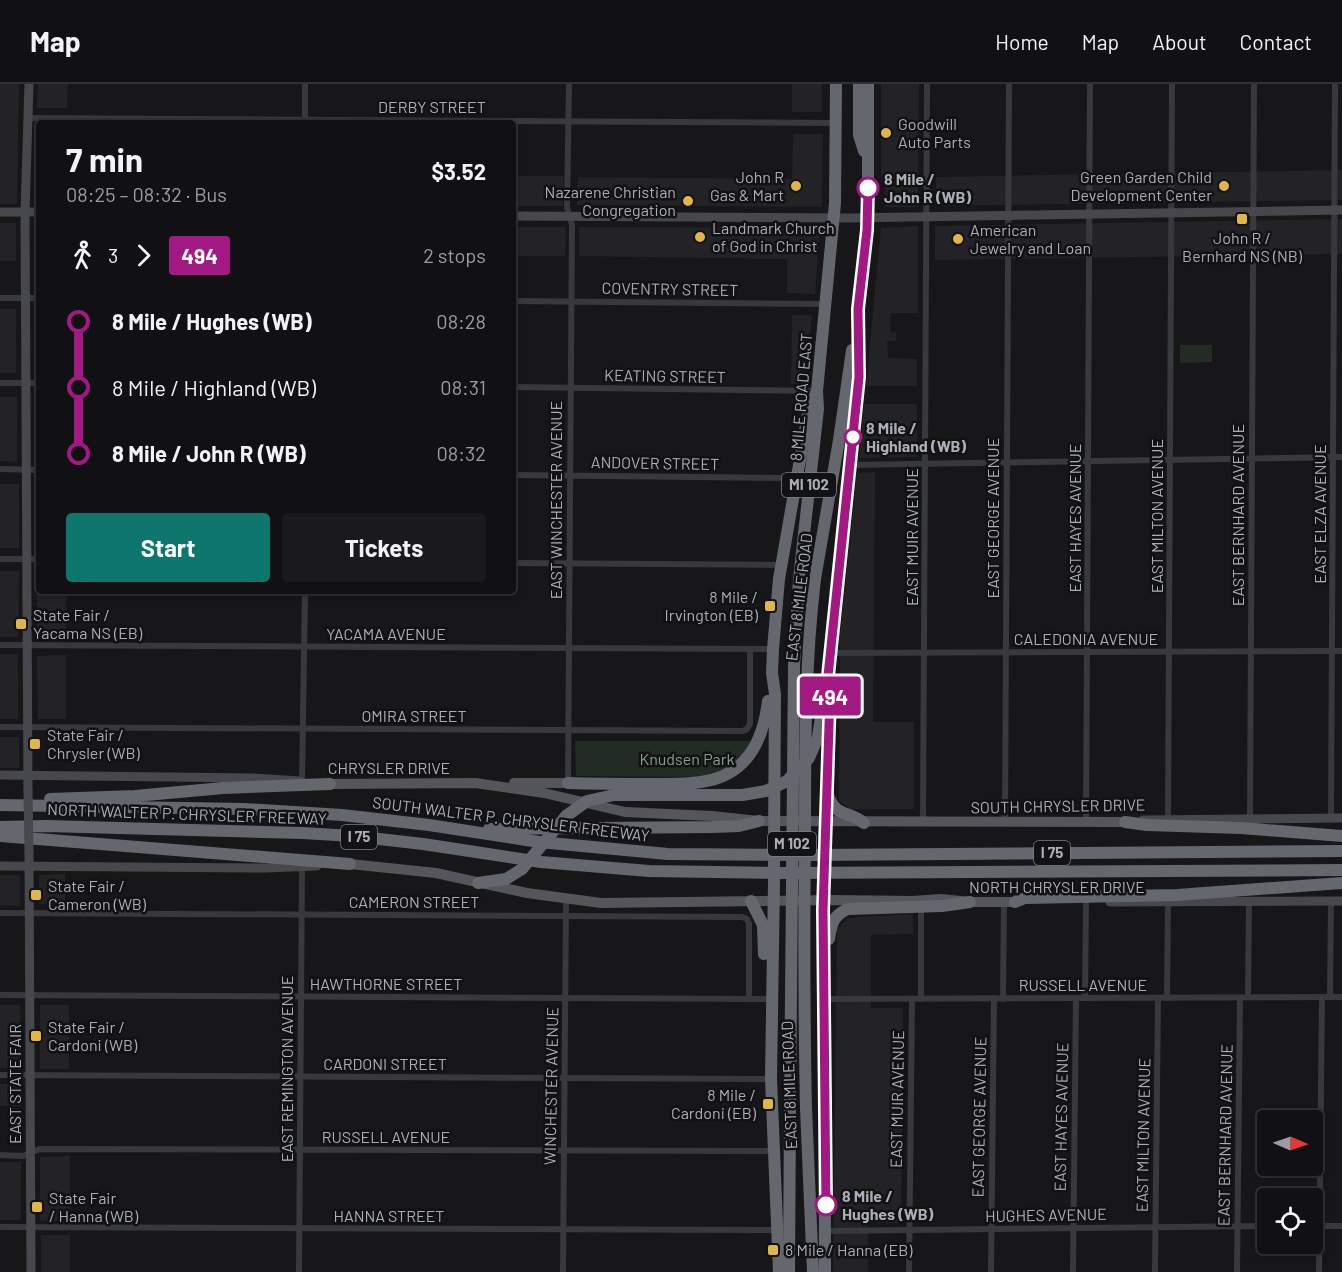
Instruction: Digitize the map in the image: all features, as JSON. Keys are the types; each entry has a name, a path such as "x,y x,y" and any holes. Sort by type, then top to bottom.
{"highway":[{"name":"8 MILE ROAD EAST","path":"799,579 818,409 817,391 834,218 836,84"},
{"path":"859,84 859,135 868,164"},
{"name":"EAST 8 MILE ROAD","path":"813,1272 804,996 806,710 809,630 815,579 842,426 868,218 868,84"},
{"path":"478,883 506,879 522,869 566,816 583,803 614,795 758,794 787,781 799,770 813,750 820,729 828,676 859,377 858,309"},
{"path":"567,783 693,783 715,779 729,773 750,755 759,741 767,715 779,579 808,408 817,391"},
{"name":"EAST 8 MILE ROAD","path":"789,1272 794,666 799,579"},
{"name":"EAST 8 MILE ROAD","path":"772,670 775,694 771,1079 779,1272"},
{"path":"825,1272 823,976 824,845 830,695 828,676"},
{"path":"16,805 35,800 135,796 223,788 330,784"},
{"path":"827,791 836,810 854,815 864,823"},
{"name":"SOUTH WALTER P. CHRYSLER FREEWAY","path":"0,805 303,812 386,819 607,850 688,855 1342,851"},
{"path":"461,830 713,827 739,826 759,821"},
{"path":"1125,822 1342,836"},
{"name":"NORTH WALTER P. CHRYSLER FREEWAY","path":"0,827 302,832 393,840 541,862 617,869 734,873 1342,870"},
{"path":"0,836 350,864"},
{"path":"1009,902 1025,898 1177,895 1342,883"},
{"path":"751,901 763,925 766,987 771,999"},
{"path":"823,976 831,924 841,912 851,909 970,902"}],"main road":[{"name":"EAST STATE FAIR","path":"29,84 26,382 31,1272"},
{"path":"516,216 868,218 1339,210"},
{"path":"0,212 36,213"},
{"name":"CHRYSLER DRIVE","path":"0,775 252,778 330,784 475,783 544,793 632,813 712,816 774,822"},
{"path":"475,783 567,783"},
{"name":"SOUTH CHRYSLER DRIVE","path":"774,822 1125,822 1168,819 1342,818"},
{"path":"0,866 266,868 350,864 436,873 566,900 601,903 751,901 824,894 917,904"},
{"name":"NORTH CHRYSLER DRIVE","path":"970,902 1342,901"}],"street":[{"path":"305,84 305,120"},
{"name":"EAST WINCHESTER AVENUE","path":"567,783 572,225 567,208 569,84"},
{"name":"EAST MUIR AVENUE","path":"923,822 927,84"},
{"name":"EAST GEORGE AVENUE","path":"1005,822 1009,84"},
{"name":"EAST HAYES AVENUE","path":"1086,822 1090,84"},
{"name":"EAST MILTON AVENUE","path":"1168,819 1172,84"},
{"name":"EAST BERNHARD AVENUE","path":"1250,819 1254,84"},
{"name":"EAST ELZA AVENUE","path":"1331,818 1339,210 1335,84"},
{"name":"DERBY STREET","path":"28,118 213,120"},
{"name":"DERBY STREET","path":"516,121 836,123"},
{"path":"0,298 36,298"},
{"name":"COVENTRY STREET","path":"516,301 827,304"},
{"path":"0,383 36,383"},
{"name":"KEATING STREET","path":"516,387 817,391"},
{"path":"850,465 1342,457"},
{"path":"0,469 36,470"},
{"name":"ANDOVER STREET","path":"516,475 796,478"},
{"path":"0,559 36,560"},
{"path":"516,562 783,565"},
{"path":"302,781 305,594"},
{"name":"YACAMA AVENUE","path":"0,645 773,650"},
{"name":"OMIRA STREET","path":"0,727 745,730 750,724 750,649"},
{"name":"CALEDONIA AVENUE","path":"830,653 1342,651"},
{"name":"EAST REMINGTON AVENUE","path":"299,1272 302,867"},
{"name":"WINCHESTER AVENUE","path":"563,1272 566,900"},
{"path":"1248,997 1249,901"},
{"path":"1330,997 1331,901"},
{"path":"1003,999 1009,902"},
{"path":"1085,998 1086,902"},
{"path":"1167,998 1168,902"},
{"path":"917,904 921,999"},
{"name":"CAMERON STREET","path":"0,913 745,917 749,924 749,999"},
{"name":"HAWTHORNE STREET","path":"0,995 771,999"},
{"path":"1317,1188 1322,997"},
{"name":"RUSSELL AVENUE","path":"824,999 1342,997"},
{"name":"EAST GEORGE AVENUE","path":"991,1272 994,998"},
{"name":"EAST HAYES AVENUE","path":"1073,1272 1076,998"},
{"name":"EAST MILTON AVENUE","path":"1155,1272 1158,998"},
{"name":"EAST BERNHARD AVENUE","path":"1237,1272 1240,998"},
{"name":"EAST MUIR AVENUE","path":"909,1272 912,999"},
{"name":"CARDONI STREET","path":"0,1075 771,1079"},
{"name":"RUSSELL AVENUE","path":"0,1155 23,1156 40,1149 774,1151"},
{"name":"HUGHES AVENUE","path":"826,1231 1257,1226"},
{"path":"1323,1226 1342,1226"},
{"name":"HANNA STREET","path":"0,1227 777,1230"},
{"path":"1318,1254 1319,1272"}],"shaded area":[{"path":"0,84 19,84 17,204 0,204"},
{"path":"38,84 68,84 67,108 37,108"},
{"path":"792,84 822,84 822,112 792,112"},
{"path":"881,84 919,84 918,207 885,207 885,176 881,176"},
{"path":"793,134 823,134 822,207 577,205 578,177 792,179"},
{"path":"1342,170 1342,200 936,206 936,177"},
{"path":"516,176 563,176 563,206 516,206"},
{"path":"1342,219 1342,254 935,260 935,226"},
{"path":"0,223 16,223 16,261 0,261"},
{"path":"35,223 36,223 36,288"},
{"path":"918,226 918,313 891,313 890,332 896,332 896,341 887,341 888,358 917,359 917,386 866,386 881,228"},
{"path":"516,227 566,227 565,256 516,256"},
{"path":"579,227 820,228 815,294 787,293 787,259 579,256"},
{"path":"0,309 16,309 16,373 0,373"},
{"path":"792,315 812,315 805,385 791,384"},
{"path":"0,397 17,397 17,462 0,461"},
{"path":"864,404 917,404 917,457 859,458"},
{"path":"875,472 873,722 914,722 914,809 851,809 839,801 840,636 857,473"},
{"path":"0,484 19,484 19,548 0,548"},
{"path":"0,571 19,571 18,637 0,637"},
{"path":"37,594 66,594 66,637 37,637"},
{"path":"0,654 18,654 18,719 0,719"},
{"path":"66,655 66,719 38,719 37,656"},
{"path":"0,737 19,737 19,768 0,768"},
{"path":"65,874 65,904 39,904 39,875"},
{"path":"0,875 20,875 20,906 0,905"},
{"path":"913,914 913,934 871,935 871,1008 903,1008 901,1223 868,1223 868,1272 833,1272 837,929 847,919 856,917"},
{"path":"0,1005 20,1005 21,1068 0,1068"},
{"path":"40,1005 69,1005 69,1069 40,1069"},
{"path":"0,1084 21,1084 21,1106 0,1106"},
{"path":"70,1156 70,1221 40,1221 40,1157"},
{"path":"0,1162 21,1162 21,1220 0,1220"},
{"path":"41,1235 70,1235 70,1272 41,1272"}],"green space":[{"path":"1180,345 1212,345 1212,362 1180,363"},
{"name":"Knudsen Park","path":"575,741 755,741 733,765 696,777 576,776"}],"bus line":[{"name":"494","path":"826,1205 826,1040 823,976 824,833 830,695 828,676 859,377 858,309 867,230 868,188"}],"place":[{"name":"Goodwill Auto Parts","path":"886,133"},
{"name":"John R Gas & Mart","path":"796,186"},
{"name":"Green Garden Child Development Center","path":"1224,186"},
{"name":"8 Mile / John R (WB)","path":"868,188"},
{"name":"Nazarene Christian Congregation","path":"688,201"},
{"name":"John R / Bernhard NS (NB)","path":"1242,219"},
{"name":"Landmark Church of God in Christ","path":"700,237"},
{"name":"American Jewelry and Loan","path":"958,239"},
{"name":"8 Mile / Highland (WB)","path":"853,437"},
{"name":"8 Mile / Irvington (EB)","path":"770,606"},
{"name":"State Fair / Yacama NS (EB)","path":"21,624"},
{"name":"State Fair / Chrysler (WB)","path":"35,744"},
{"name":"State Fair / Cameron (WB)","path":"36,895"},
{"name":"State Fair / Cardoni (WB)","path":"36,1036"},
{"name":"8 Mile / Cardoni (EB)","path":"768,1104"},
{"name":"8 Mile / Hughes (WB)","path":"826,1205"},
{"name":"State Fair / Hanna (WB)","path":"37,1207"},
{"name":"8 Mile / Hanna (EB)","path":"773,1250"}]}
